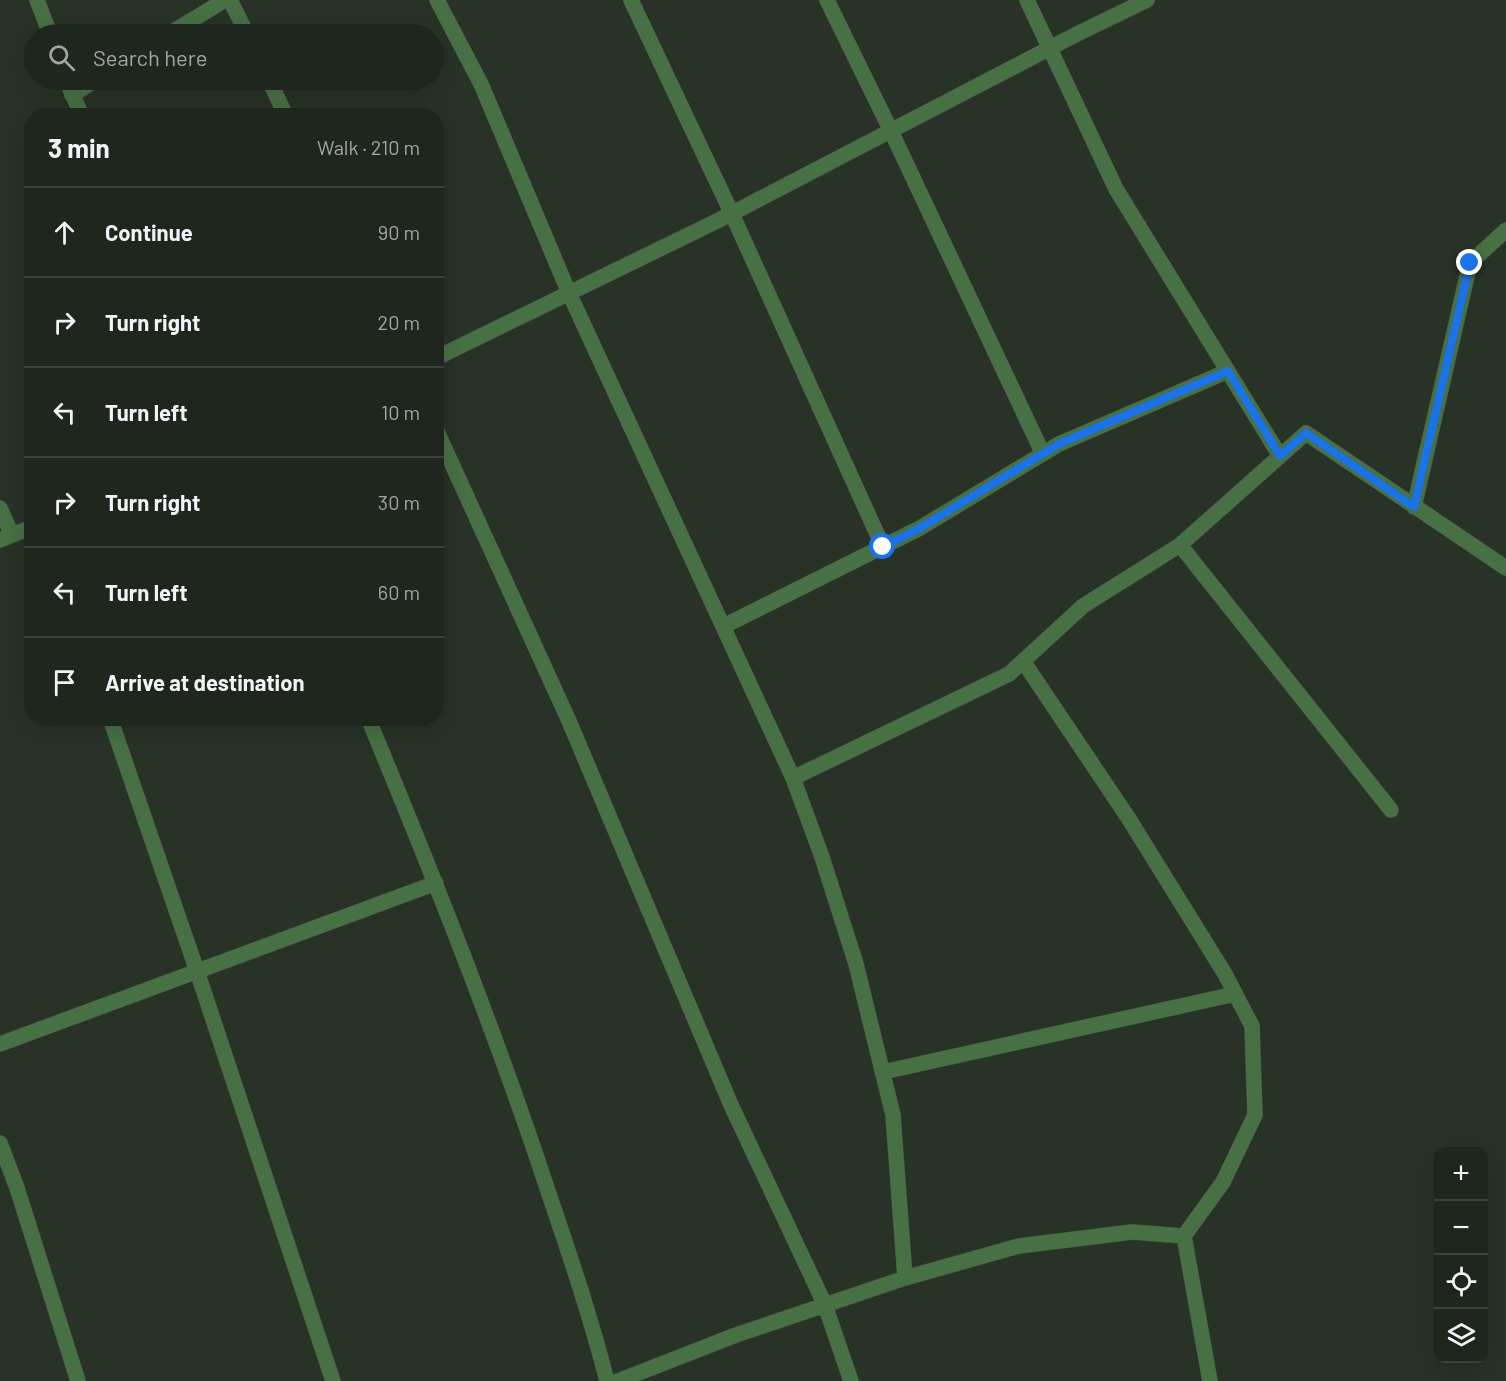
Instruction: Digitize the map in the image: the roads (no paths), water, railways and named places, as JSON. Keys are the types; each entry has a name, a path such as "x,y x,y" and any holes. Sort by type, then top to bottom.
{"street":[{"path":"37,0 46,24"},
{"path":"185,24 225,0"},
{"path":"230,0 242,24"},
{"path":"437,0 481,84 569,293 793,778 822,857 856,964 893,1115 905,1278"},
{"path":"631,0 732,214 883,547"},
{"path":"827,0 1043,454"},
{"path":"1027,0 1116,189 1280,456"},
{"path":"444,354 732,214 1147,0"},
{"path":"70,90 78,108"},
{"path":"72,95 80,90"},
{"path":"274,90 282,108"},
{"path":"1414,507 1470,263 1506,230"},
{"path":"724,626 920,528 1059,444 1228,371"},
{"path":"793,778 1009,674 1083,606 1180,546 1306,433 1506,568"},
{"path":"444,447 569,721 731,1105 825,1305 850,1381"},
{"path":"0,508 6,538 24,530"},
{"path":"1180,546 1391,810"},
{"path":"1023,661 1129,819 1252,1026 1255,1115 1223,1182 1184,1236 1210,1381"},
{"path":"113,726 333,1381"},
{"path":"371,726 436,884 520,1106 594,1329 608,1381"},
{"path":"0,1044 436,884"},
{"path":"883,1072 1235,994"},
{"path":"0,1143 78,1381"},
{"path":"618,1381 736,1335 905,1278 1019,1246 1132,1232 1184,1236"}]}
